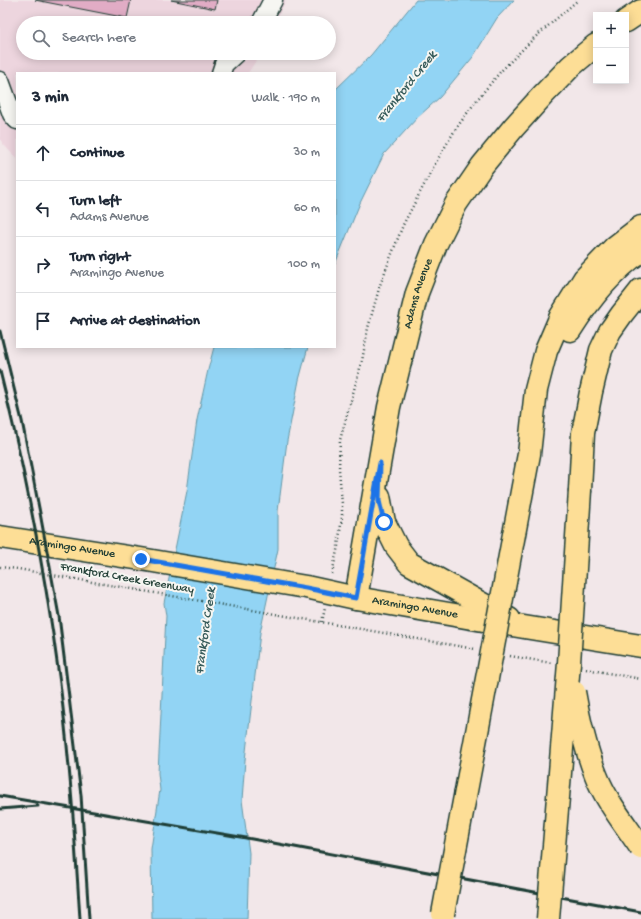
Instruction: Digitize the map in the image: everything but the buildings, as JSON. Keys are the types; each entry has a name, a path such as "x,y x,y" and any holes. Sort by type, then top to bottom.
{"main road":[{"path":"629,20 641,11"},
{"name":"Adams Avenue","path":"356,598 389,407 418,293 436,244 456,204 482,166 514,127 571,66 593,48"},
{"path":"442,917 529,454 536,390 546,351 561,316 584,279 615,247 641,227"},
{"path":"529,454 555,366 566,336 584,308 607,280 641,251"},
{"path":"548,919 569,663 583,433 590,392 601,350 610,331 641,290"},
{"path":"380,463 379,501 384,522 396,546 409,562 524,627"},
{"name":"Aramingo Avenue","path":"0,537 141,559 356,598 641,646"},
{"path":"569,663 586,749 596,776 611,803 641,848"}],"lane":[{"path":"265,16 273,0"},
{"path":"221,72 224,64 228,60"},
{"path":"0,81 12,114 16,119"}],"path":[{"name":"Frankford Creek Greenway","path":"0,567 322,622"}],"shaded area":[{"path":"0,0 286,0 278,16 16,16 16,60 256,60 249,72 16,72 16,158 0,139"}],"water":[{"name":"Frankford Creek","path":"416,0 514,0 497,18 473,57 440,97 418,117 384,154 360,203 336,262 336,89 371,55"},
{"name":"Frankford Creek","path":"214,348 308,348 299,380 287,441 278,511 278,549 260,633 245,760 242,800 249,853 247,919 152,919 151,849 160,790 158,773 166,616 164,603 187,491 197,420"}],"railway":[{"path":"0,331 22,421 59,616 81,795 89,919"},
{"path":"0,371 27,487 42,565 60,683 74,830 80,919"},
{"path":"0,796 252,839 641,912"},
{"path":"0,809 38,806"}],"route":[{"path":"141,559 356,598 380,463 379,501 384,522"}]}
